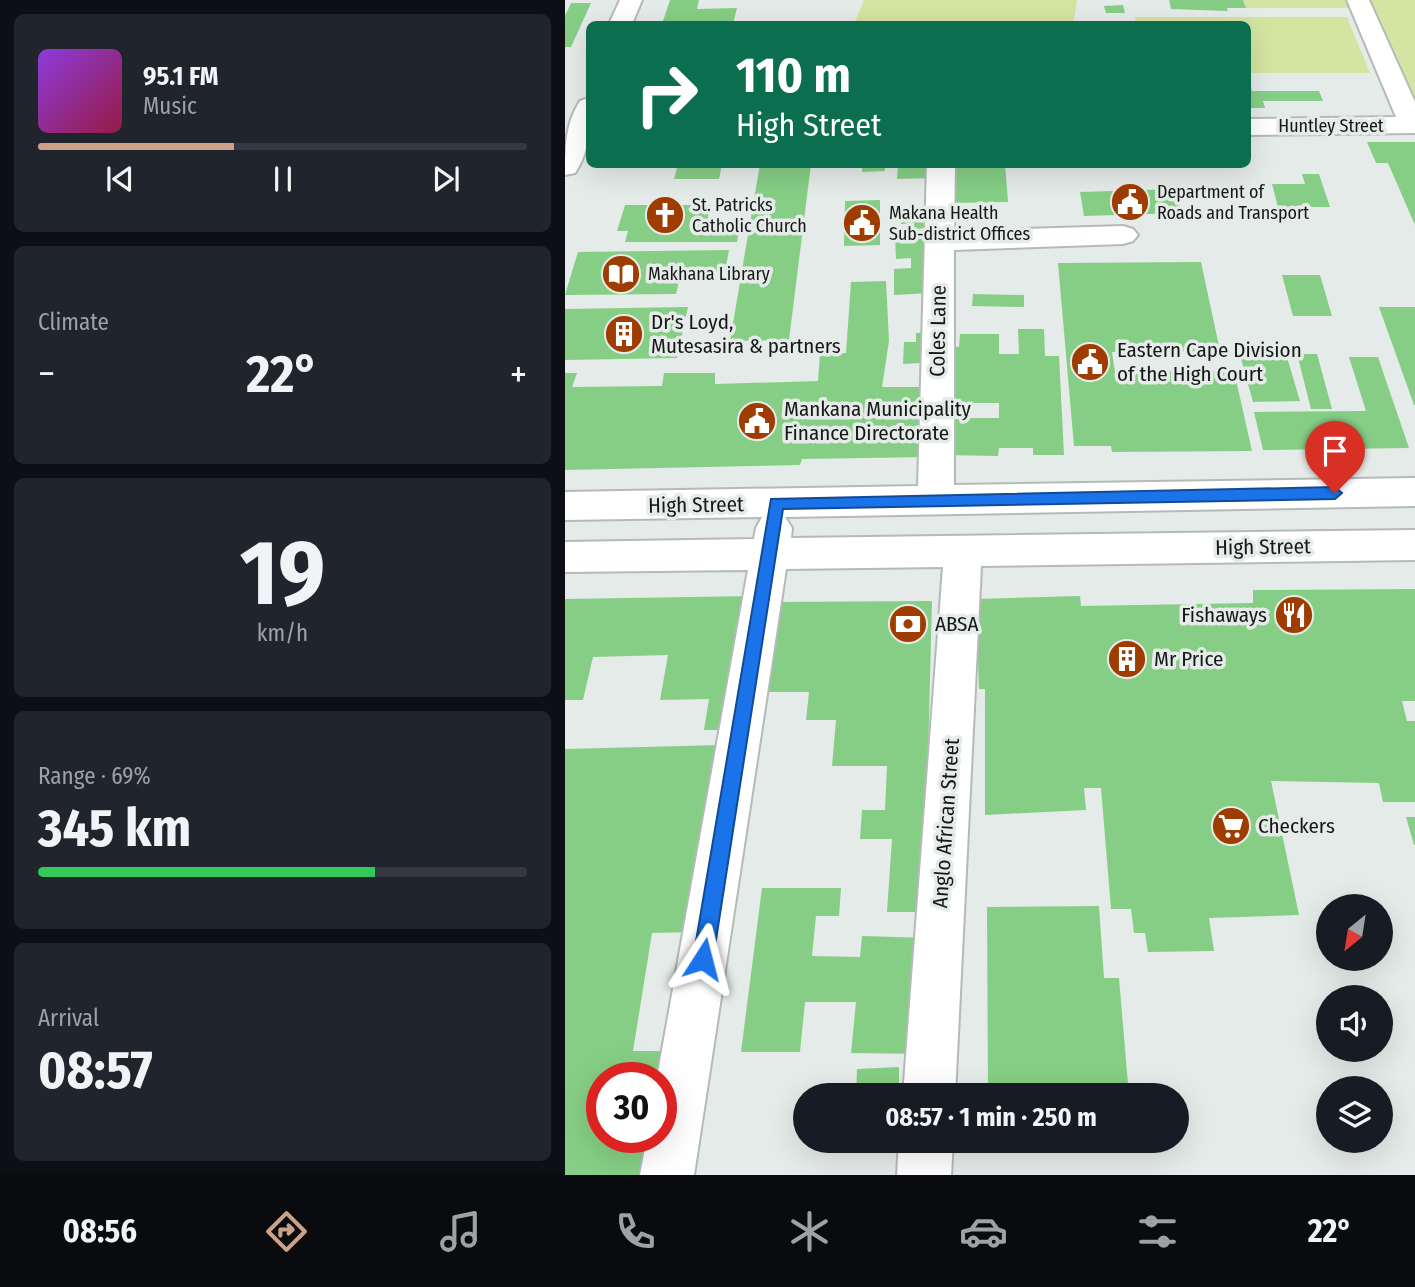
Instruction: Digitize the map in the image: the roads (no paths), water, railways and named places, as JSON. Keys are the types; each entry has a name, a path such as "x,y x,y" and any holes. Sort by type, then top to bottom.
{"street":[{"path":"622,21 631,0"},
{"path":"1358,0 1413,125"},
{"path":"565,167 581,124"},
{"name":"Huntley Street","path":"1251,127 1413,125"},
{"name":"Coles Lane","path":"936,499 941,168"},
{"path":"939,241 1123,235"},
{"name":"High Street","path":"565,506 1415,492"},
{"path":"667,1175 777,503"},
{"name":"High Street","path":"565,558 1415,545"},
{"name":"Anglo African Street","path":"930,1083 963,551"},
{"path":"924,1175 925,1153"}],"place":[{"name":"Department of Roads and Transport","path":"1130,202"},
{"name":"St. Patricks Catholic Church","path":"665,215"},
{"name":"Makana Health Sub-district Offices","path":"862,223"},
{"name":"Makhana Library","path":"621,274"},
{"name":"Dr's Loyd, Mutesasira & partners","path":"624,334"},
{"name":"Eastern Cape Division of the High Court","path":"1090,362"},
{"name":"Mankana Municipality Finance Directorate","path":"757,421"},
{"name":"Fishaways","path":"1294,615"},
{"name":"ABSA","path":"908,624"},
{"name":"Mr Price","path":"1127,659"},
{"name":"Checkers","path":"1231,826"}]}
